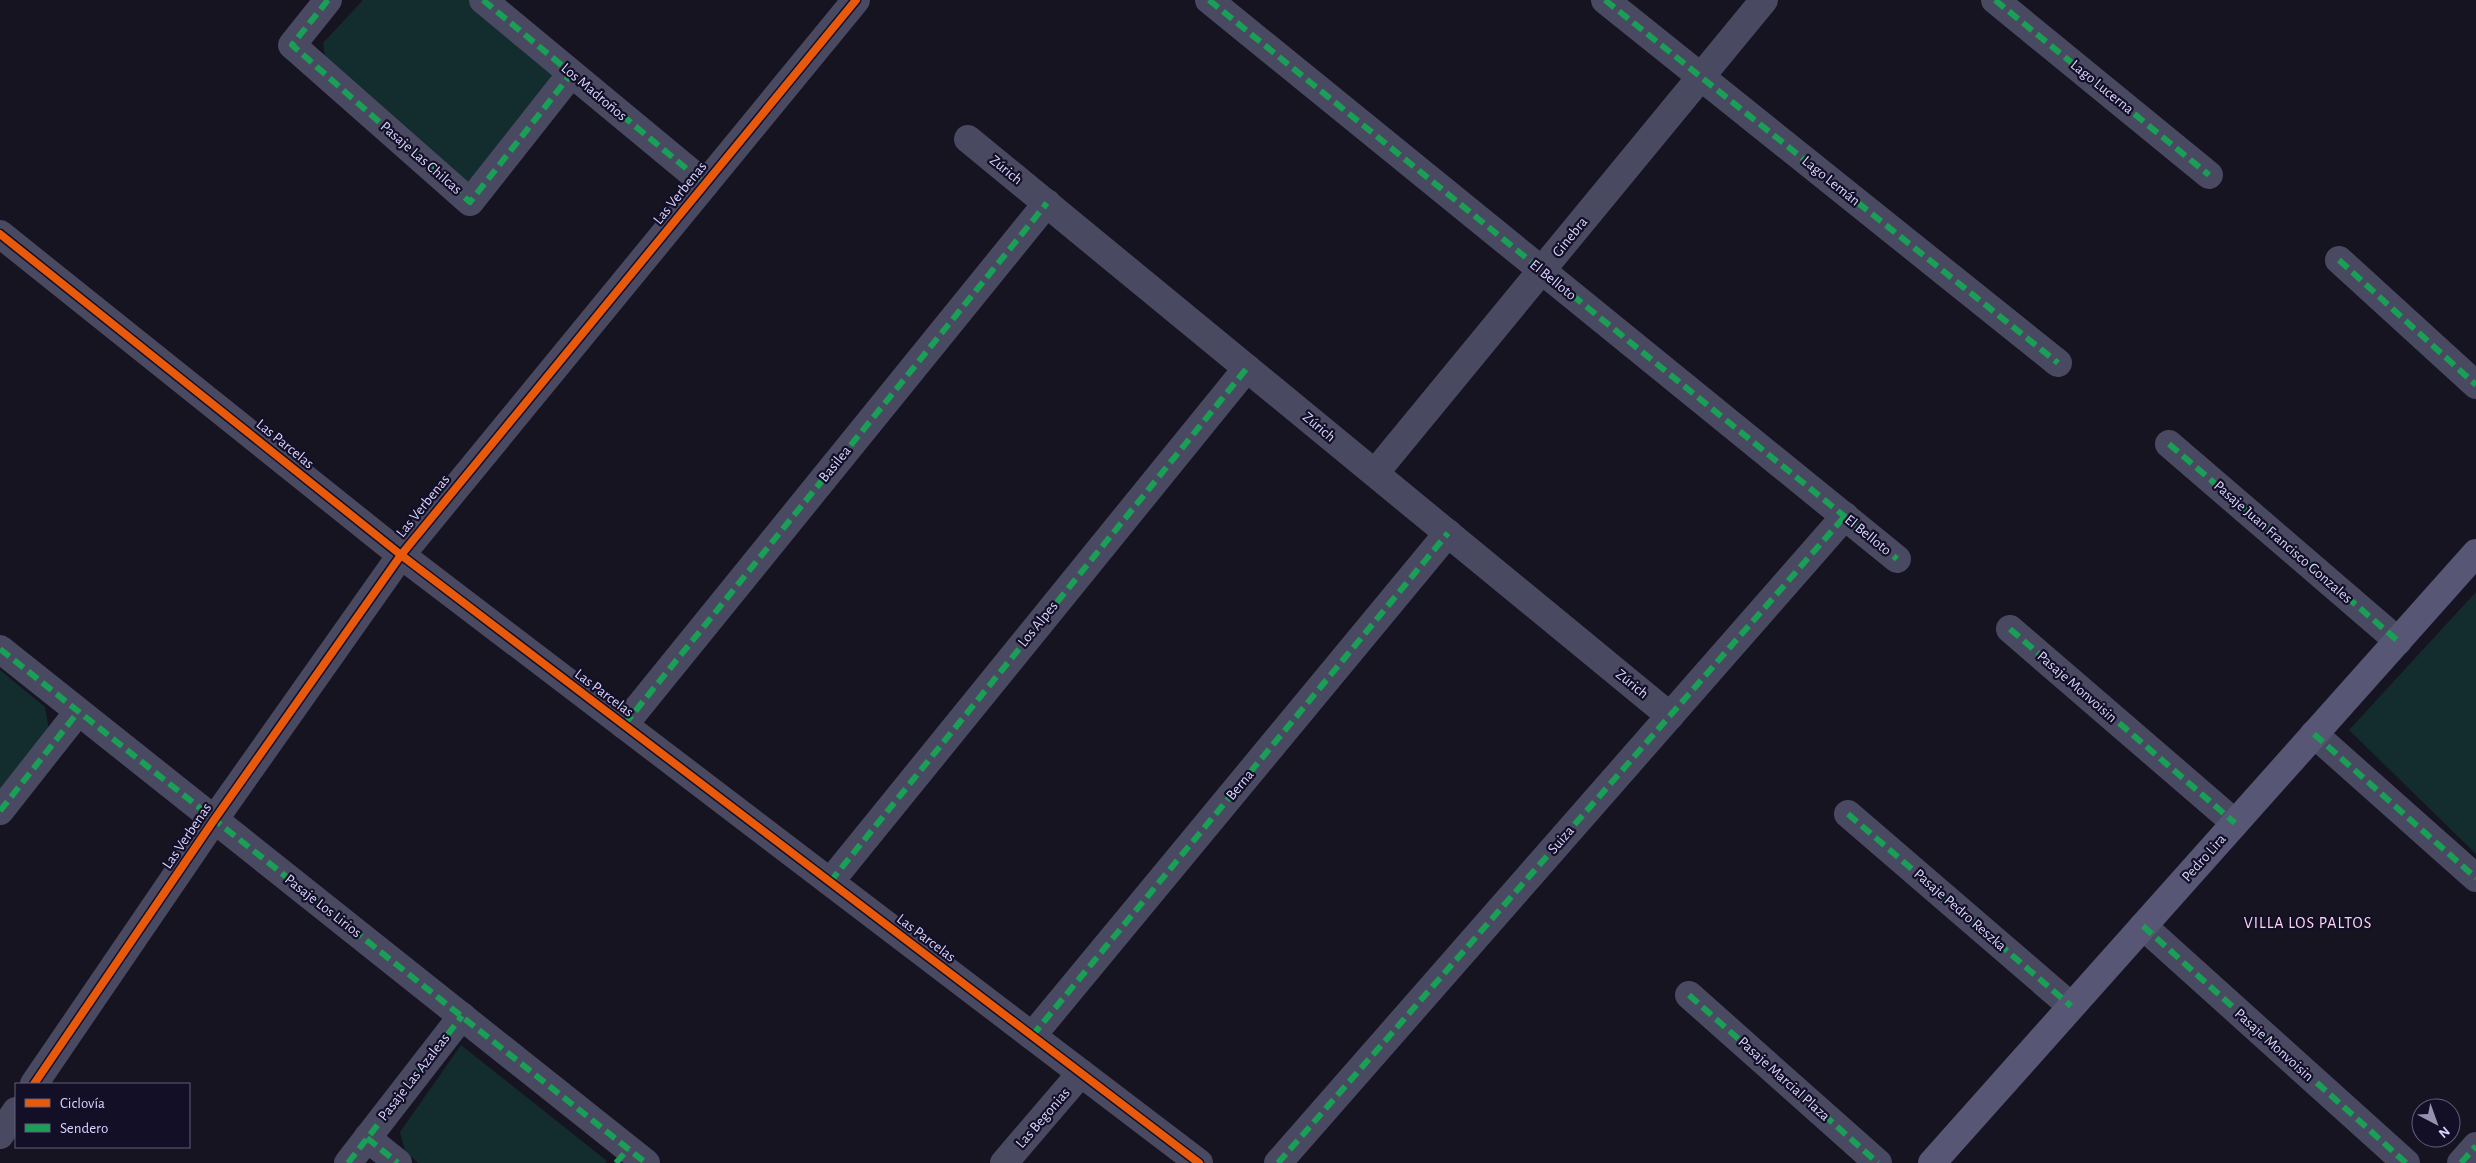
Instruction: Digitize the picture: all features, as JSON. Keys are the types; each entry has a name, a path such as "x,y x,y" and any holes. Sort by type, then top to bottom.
{"street":[{"name":"Pasaje Las Chilcas","path":"328,0 292,45 470,202 572,74"},
{"name":"Los Madroños","path":"483,0 705,184"},
{"name":"Las Verbenas","path":"35,1083 214,820 401,555 856,0"},
{"name":"El Belloto","path":"1209,0 1897,560"},
{"name":"Lago Lemán","path":"1605,0 2058,363"},
{"name":"Ginebra","path":"1375,473 1764,0"},
{"name":"Lago Lucerna","path":"1995,0 2209,175"},
{"name":"Zúrich","path":"968,139 1670,716"},
{"name":"Basilea","path":"624,725 1047,203"},
{"name":"Las Parcelas","path":"0,234 401,555 1199,1163"},
{"path":"2339,260 2476,385"},
{"name":"Los Alpes","path":"830,882 1247,368"},
{"name":"Pasaje Juan Francisco Gonzales","path":"2169,444 2398,641"},
{"name":"Suiza","path":"1278,1163 1845,516"},
{"name":"Berna","path":"1032,1036 1448,533"},
{"name":"Pedro Lira","path":"1932,1163 2476,553"},
{"name":"Pasaje Monvoisin","path":"2010,629 2235,823"},
{"name":"Pasaje Los Lirios","path":"0,649 462,1016 630,1158"},
{"path":"0,811 78,712"},
{"path":"2314,734 2476,878"},
{"name":"Pasaje Pedro Reszka","path":"1848,814 2071,1006"},
{"name":"Pasaje Monvoisin","path":"2143,926 2406,1163"},
{"name":"Pasaje Marcial Plaza","path":"1690,995 1878,1163"},
{"name":"Pasaje Las Azaleas","path":"348,1163 462,1016"},
{"name":"Las Begonias","path":"1004,1163 1081,1073"},
{"path":"0,1135 15,1112"},
{"path":"367,1138 398,1163"},
{"path":"2461,1163 2476,1146"}],"green space":[{"path":"363,0 472,0 550,64 555,83 474,183 453,184 328,77 323,43"},
{"path":"2476,592 2476,854 2349,730"},
{"path":"0,670 45,707 49,730 0,792"},
{"path":"461,1045 607,1161 605,1163 418,1163 405,1151 400,1132"}],"marked path":[{"path":"328,0 292,45 470,202 571,74"},
{"path":"483,0 705,184"},
{"path":"1209,0 1897,559"},
{"path":"1605,0 2058,363"},
{"path":"1995,0 2209,175"},
{"path":"624,725 1047,203"},
{"path":"2339,260 2476,385"},
{"path":"830,882 1247,368"},
{"path":"2169,444 2398,641"},
{"path":"1278,1163 1845,516"},
{"path":"1032,1036 1448,533"},
{"path":"2010,629 2235,823"},
{"path":"0,649 646,1163"},
{"path":"0,811 78,712"},
{"path":"2314,734 2476,878"},
{"path":"1848,814 2071,1006"},
{"path":"2143,926 2406,1163"},
{"path":"1689,995 1878,1163"},
{"path":"348,1163 462,1016"},
{"path":"367,1138 398,1163"},
{"path":"2461,1163 2476,1146"},
{"path":"616,1163 628,1149"}],"cycle path":[{"path":"35,1083 214,820 401,555 856,0"},
{"path":"0,234 401,555 1199,1163"}],"district":[{"name":"VILLA LOS PALTOS","path":"2308,923"}]}
